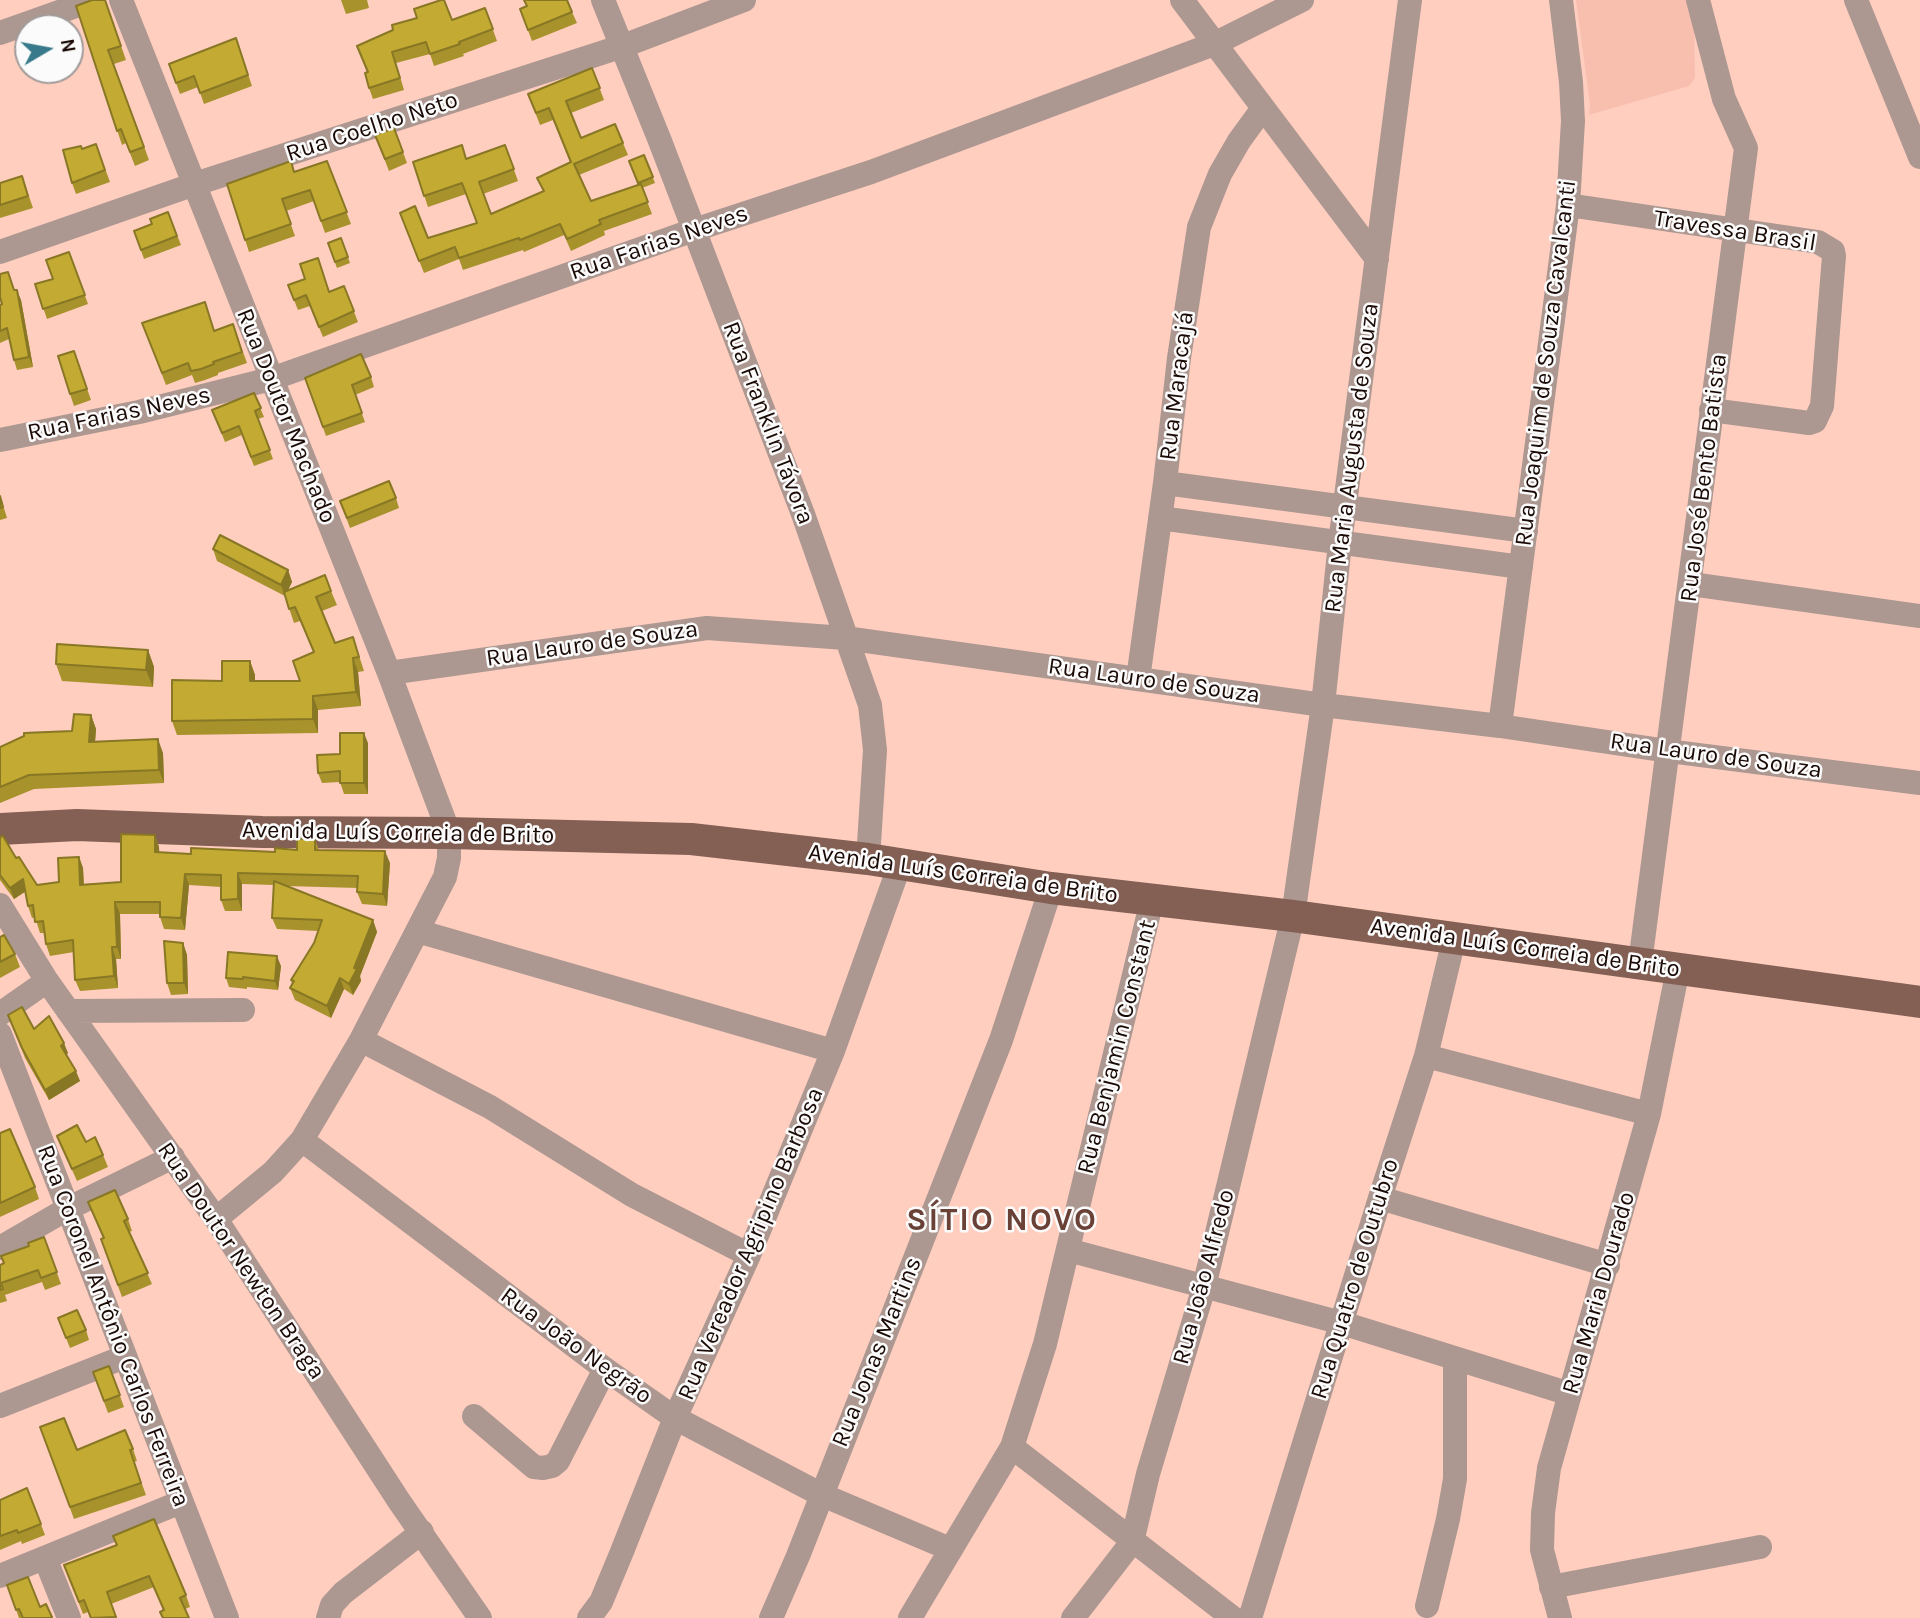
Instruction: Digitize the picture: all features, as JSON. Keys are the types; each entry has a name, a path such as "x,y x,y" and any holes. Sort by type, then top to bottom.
{"main road":[{"name":"Avenida Luís Correia de Brito","path":"0,829 77,825 262,832 691,839 868,859 1051,888 1293,916 1920,1002"}],"street":[{"path":"0,33 93,0"},
{"name":"Rua Doutor Machado","path":"121,0 449,833"},
{"name":"Rua Franklin Távora","path":"603,0 803,514 870,705 875,750 868,859"},
{"name":"Rua Coelho Neto","path":"0,253 195,184 623,46 744,0"},
{"path":"1182,0 1377,259"},
{"name":"Rua Farias Neves","path":"0,439 139,412 271,379 694,230 871,172 1214,44 1302,0"},
{"name":"Rua Maria Augusta de Souza","path":"1293,916 1323,705 1340,543 1410,0"},
{"name":"Rua Joaquim de Souza Cavalcanti","path":"1500,726 1568,205 1573,121 1561,0"},
{"name":"Rua José Bento Batista","path":"1640,963 1746,148 1724,99 1698,0"},
{"path":"1856,0 1920,157"},
{"name":"Rua Maracajá","path":"1138,679 1179,358 1199,227 1220,174 1263,108"},
{"name":"Travessa Brasil","path":"1568,205 1818,242 1833,251 1822,406 1815,421 1809,423 1711,410"},
{"path":"1164,484 1526,531"},
{"path":"1160,518 1521,567"},
{"path":"1691,584 1920,616"},
{"name":"Rua Lauro de Souza","path":"388,673 707,628 845,638 1323,705 1500,726 1668,751 1920,783"},
{"path":"216,1219 272,1172 302,1140 360,1040 445,877 449,858 449,833"},
{"name":"Rua Vereador Agripino Barbosa","path":"589,1618 601,1602 675,1418 749,1255 833,1051 900,864"},
{"name":"Rua Jonas Martins","path":"771,1618 798,1556 820,1494 1001,1040 1051,888"},
{"name":"Rua Benjamin Constant","path":"910,1618 1012,1447 1045,1344 1152,900"},
{"name":"Rua Doutor Newton Braga","path":"0,905 47,981 216,1219 399,1501 480,1618"},
{"name":"Rua João Alfredo","path":"1073,1618 1132,1542 1148,1474 1204,1287 1293,916"},
{"path":"417,931 833,1051"},
{"name":"Rua Quatro de Outubro","path":"1250,1618 1426,1056 1454,939"},
{"name":"Rua Maria Dourado","path":"1560,1618 1542,1550 1543,1513 1549,1468 1649,1114 1678,969"},
{"path":"0,1014 47,981"},
{"path":"68,1011 243,1010"},
{"name":"Rua Coronel Antônio Carlos Ferreira","path":"0,1034 227,1618"},
{"path":"360,1040 490,1107 632,1195 749,1255"},
{"path":"1426,1056 1649,1114"},
{"name":"Rua João Negrão","path":"302,1140 605,1369 675,1418 820,1494 950,1549"},
{"path":"0,1248 67,1209 173,1157"},
{"path":"1380,1198 1608,1265"},
{"path":"1068,1250 1342,1323 1570,1394"},
{"path":"0,1406 124,1357"},
{"path":"1427,1606 1455,1479 1455,1358"},
{"path":"474,1416 534,1467 552,1466 558,1461 605,1369"},
{"path":"1012,1447 1233,1618"},
{"path":"0,1576 181,1502"},
{"path":"328,1618 332,1605 342,1593 422,1532"},
{"path":"1551,1587 1760,1547"},
{"path":"45,1558 69,1618"}],"shaded area":[{"path":"1576,0 1688,0 1694,8 1695,78 1689,86 1589,115 1590,104"}],"building":[{"path":"92,0 105,0 121,46 108,50 144,147 130,152 121,129 117,131 84,30 84,14 79,14 76,6"},
{"path":"444,0 452,20 485,8 493,29 430,54 426,42 392,52 400,78 369,88 365,73 368,72 357,46 393,30 392,25 417,18 414,9"},
{"path":"524,0 567,0 572,12 528,30 520,9 527,6"},
{"path":"236,38 248,75 200,93 194,76 176,83 169,64"},
{"path":"592,68 600,88 566,101 581,138 615,124 623,143 574,164 591,201 641,184 648,202 599,220 601,224 567,239 560,224 520,240 519,238 459,258 455,247 419,261 400,213 415,206 428,238 477,223 462,183 424,196 413,162 462,145 466,159 505,145 514,169 479,182 491,214 544,191 537,178 571,162 549,108 536,113 528,94"},
{"path":"394,128 403,152 385,159 375,135"},
{"path":"96,144 105,170 72,183 63,150 81,146 82,149"},
{"path":"644,155 653,177 638,183 629,161"},
{"path":"291,161 294,172 327,161 347,212 321,221 310,190 282,199 291,224 245,240 227,184"},
{"path":"22,176 28,196 0,205 0,183"},
{"path":"168,212 177,236 141,250 134,231 152,224 150,219"},
{"path":"341,238 348,257 335,262 328,243"},
{"path":"69,252 85,295 43,309 35,284 53,279 46,260"},
{"path":"318,258 329,292 344,286 354,311 319,327 306,295 294,300 288,285 305,279 300,264"},
{"path":"8,272 14,290 17,290 29,357 14,360 7,328 0,331 0,274"},
{"path":"205,302 214,331 233,324 242,352 201,369 191,371 188,363 162,373 142,323"},
{"path":"74,351 87,389 70,394 58,356"},
{"path":"361,354 371,377 352,385 362,413 323,427 305,378"},
{"path":"254,393 261,408 255,411 270,450 251,457 239,426 222,433 212,410"},
{"path":"389,481 396,498 347,518 340,501"},
{"path":"220,535 288,570 281,585 213,549"},
{"path":"325,575 331,591 316,597 335,643 353,637 359,657 353,658 356,692 313,696 313,719 172,721 172,680 222,681 222,661 250,661 250,681 300,681 293,661 314,652 295,607 289,609 284,592"},
{"path":"57,644 148,650 146,670 56,664"},
{"path":"74,714 91,715 89,742 158,739 159,770 29,775 0,787 0,747 24,736 24,733 72,731"},
{"path":"340,733 364,733 364,783 340,783 340,771 318,773 317,755 340,754"},
{"path":"121,834 155,835 155,852 191,854 191,848 275,852 275,848 297,850 297,839 315,839 315,850 385,851 383,894 357,892 358,876 238,873 238,899 221,900 221,875 185,874 181,918 160,917 160,902 115,902 117,947 112,947 114,976 75,980 73,940 46,944 43,921 35,922 33,905 28,906 23,879 10,888 0,875 0,837 3,836 37,885 59,882 58,858 79,857 80,885 121,882"},
{"path":"274,881 373,920 354,968 357,969 349,984 340,978 327,1006 290,988 294,981 291,980 314,943 322,920 272,918"},
{"path":"4,935 15,954 0,962 0,937"},
{"path":"164,941 183,943 184,983 167,983"},
{"path":"228,952 277,956 275,981 226,978"},
{"path":"22,1007 34,1029 49,1016 64,1043 61,1046 76,1071 45,1090 8,1015"},
{"path":"77,1125 86,1142 95,1137 103,1155 72,1169 57,1136"},
{"path":"10,1129 35,1187 0,1203 0,1133"},
{"path":"115,1190 128,1219 124,1221 148,1273 118,1285 101,1239 104,1238 88,1202"},
{"path":"44,1237 57,1272 41,1278 38,1270 1,1283 3,1289 0,1290 0,1265 4,1263 1,1256 29,1246 28,1243"},
{"path":"77,1310 86,1330 66,1338 58,1318"},
{"path":"109,1366 120,1395 104,1401 93,1372"},
{"path":"64,1418 77,1450 125,1430 133,1449 130,1450 141,1483 70,1507 40,1427"},
{"path":"27,1488 41,1524 18,1533 17,1530 0,1536 0,1500"},
{"path":"154,1519 186,1595 180,1598 189,1618 163,1618 160,1612 164,1610 149,1576 107,1592 116,1617 91,1618 84,1600 79,1602 64,1565 117,1545 113,1536"},
{"path":"28,1577 40,1607 46,1604 52,1617 23,1618 19,1609 16,1610 7,1585"}],"district":[{"name":"SÍTIO NOVO","path":"1002,1221"}]}
